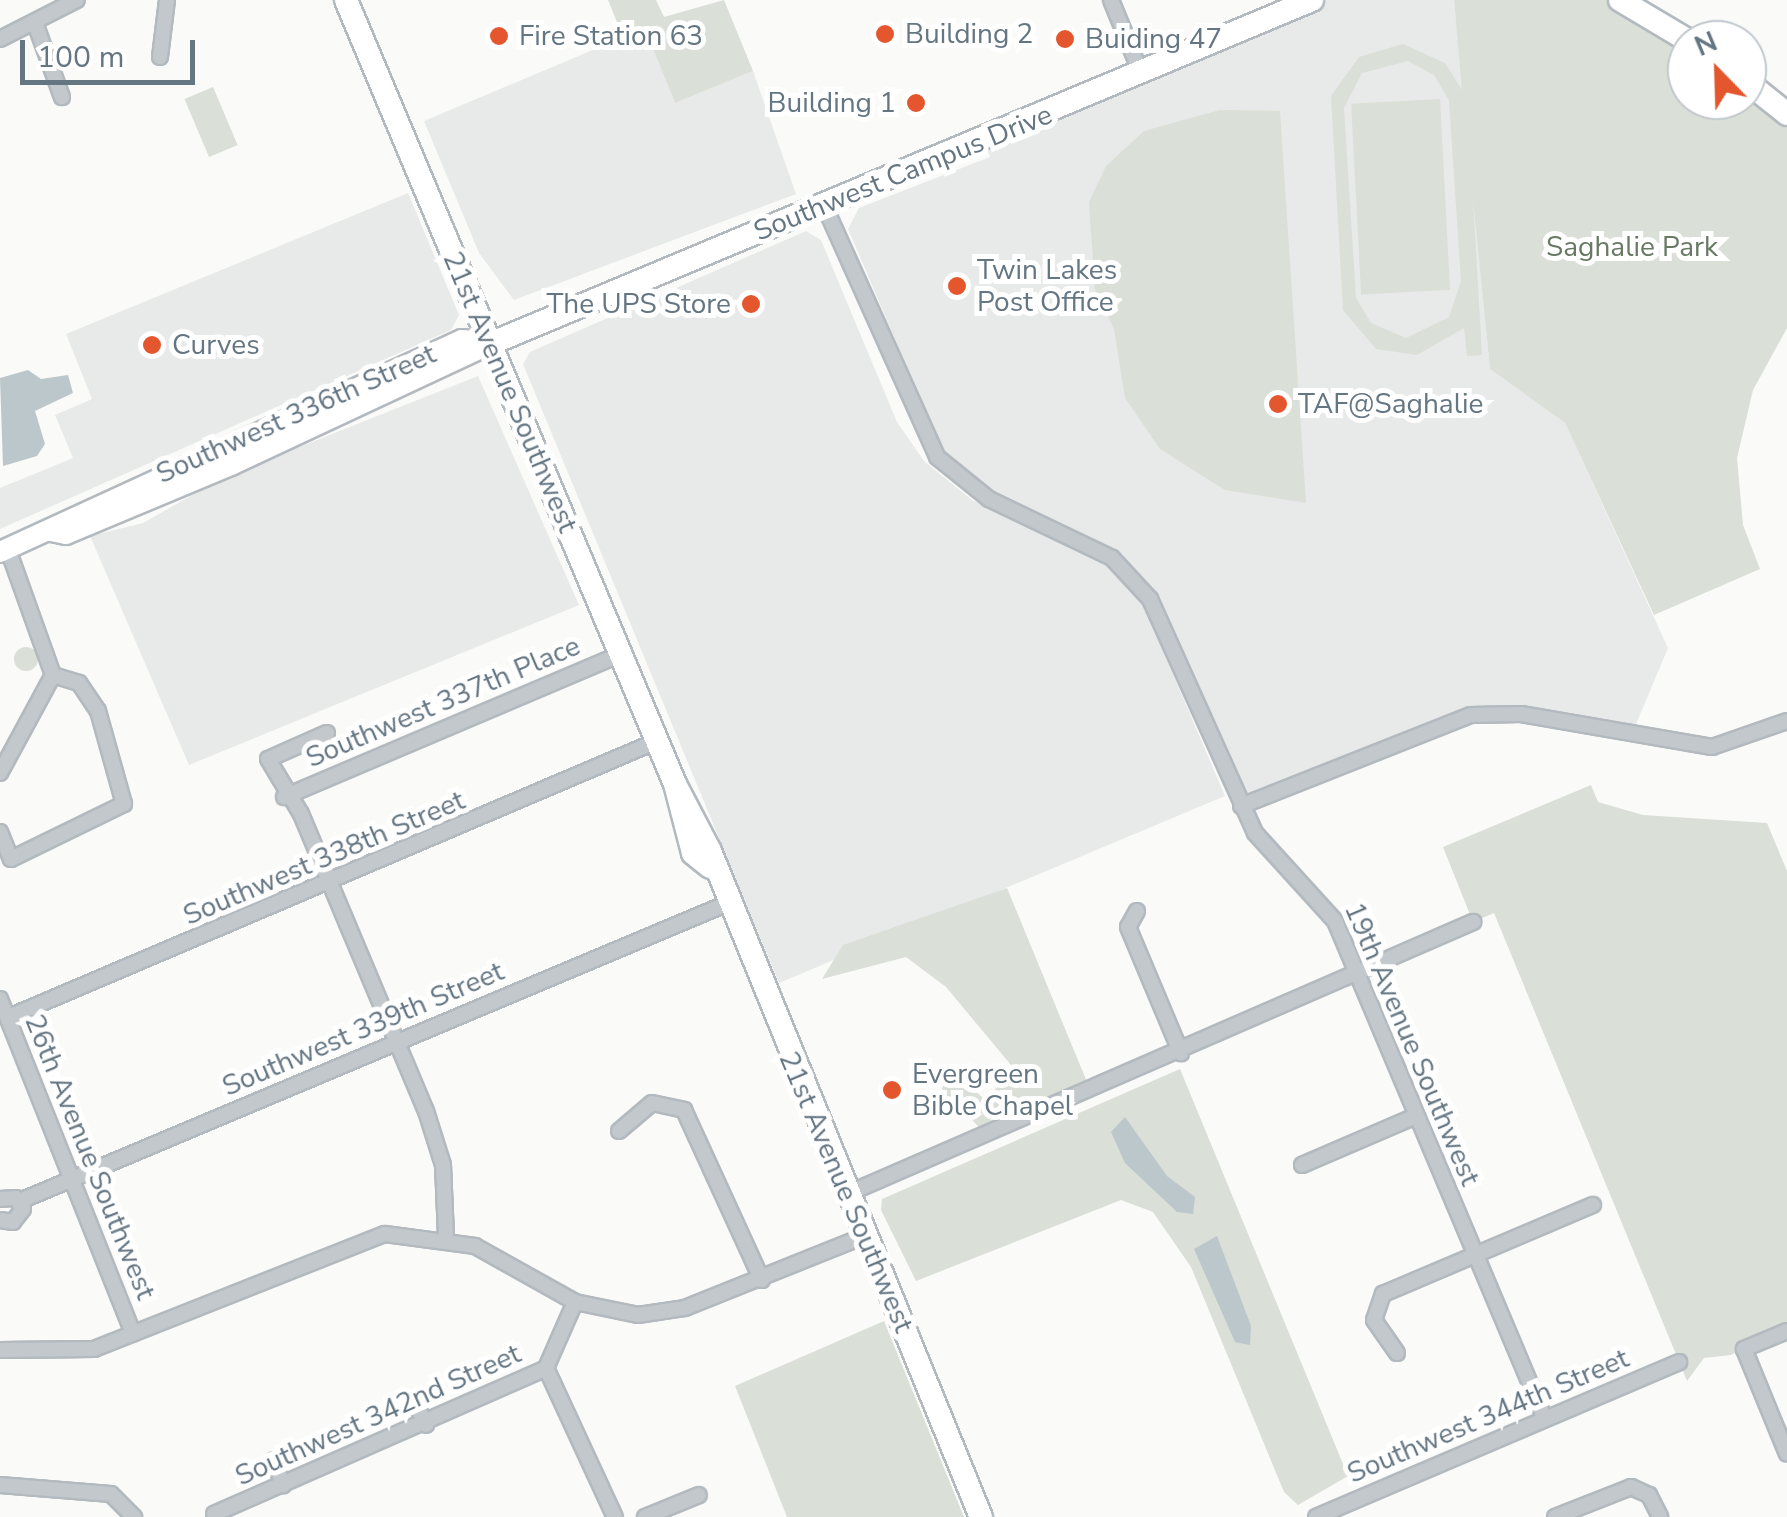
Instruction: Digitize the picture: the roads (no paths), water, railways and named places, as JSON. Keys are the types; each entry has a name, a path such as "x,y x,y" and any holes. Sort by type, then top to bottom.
{"main road":[{"name":"21st Avenue Southwest","path":"346,0 981,1517"},
{"name":"Southwest Campus Drive","path":"492,344 1312,0"},
{"path":"1620,0 1667,28"},
{"path":"1767,98 1787,114"},
{"name":"Southwest 336th Street","path":"51,531 59,518 462,340 492,344"},
{"name":"Southwest 336th Street","path":"4,550 51,531 66,534 231,465 492,344"},
{"path":"231,465 266,441 269,427"}],"street":[{"path":"0,39 78,0"},
{"path":"160,56 167,0"},
{"path":"1110,0 1141,73"},
{"path":"35,23 62,97"},
{"name":"19th Avenue Southwest","path":"824,205 937,457 970,488 1090,545 1138,582 1240,806 1263,844 1324,901 1360,977 1546,1419"},
{"path":"4,550 54,675"},
{"name":"Southwest 337th Place","path":"284,796 620,654"},
{"path":"0,773 54,675"},
{"path":"0,832 11,858 124,806 93,701 79,683 54,675"},
{"path":"1240,806 1471,715 1522,714 1712,747 1787,721"},
{"path":"326,733 268,758 330,884 397,1040 443,1166 446,1238"},
{"name":"Southwest 338th Street","path":"9,1017 330,884 657,741"},
{"name":"Southwest 339th Street","path":"0,1199 20,1201 726,904"},
{"path":"1137,912 1128,927 1180,1053"},
{"path":"847,1194 1360,977 1473,922"},
{"name":"26th Avenue Southwest","path":"0,999 133,1333"},
{"path":"619,1130 652,1103 684,1110 762,1280"},
{"path":"1302,1165 1416,1116"},
{"name":"Southwest 339th Street","path":"0,1220 17,1220 20,1201"},
{"path":"1396,1353 1374,1320 1379,1298 1593,1205"},
{"path":"0,1350 76,1352 133,1333 352,1241 446,1238 575,1302 662,1313 762,1280 864,1236"},
{"name":"Southwest 342nd Street","path":"214,1514 426,1425 546,1368 575,1302"},
{"path":"1787,1331 1744,1349 1781,1425 1787,1454"},
{"name":"Southwest 344th Street","path":"1316,1517 1334,1514 1679,1362"},
{"path":"546,1368 615,1517"},
{"path":"413,1399 426,1425"},
{"path":"274,1460 283,1485"},
{"path":"0,1484 110,1494 134,1517"},
{"path":"1554,1517 1642,1488 1660,1517"},
{"path":"644,1517 699,1495"}],"place":[{"name":"Building 2","path":"885,34"},
{"name":"Fire Station 63","path":"499,36"},
{"name":"Buiding 47","path":"1065,39"},
{"name":"Building 1","path":"916,103"},
{"name":"Twin Lakes Post Office","path":"957,286"},
{"name":"The UPS Store","path":"751,304"},
{"name":"Curves","path":"152,345"},
{"name":"TAF@Saghalie","path":"1278,404"},
{"name":"Evergreen Bible Chapel","path":"892,1090"}],"park label":[{"name":"Saghalie Park","path":"1632,247"}]}
